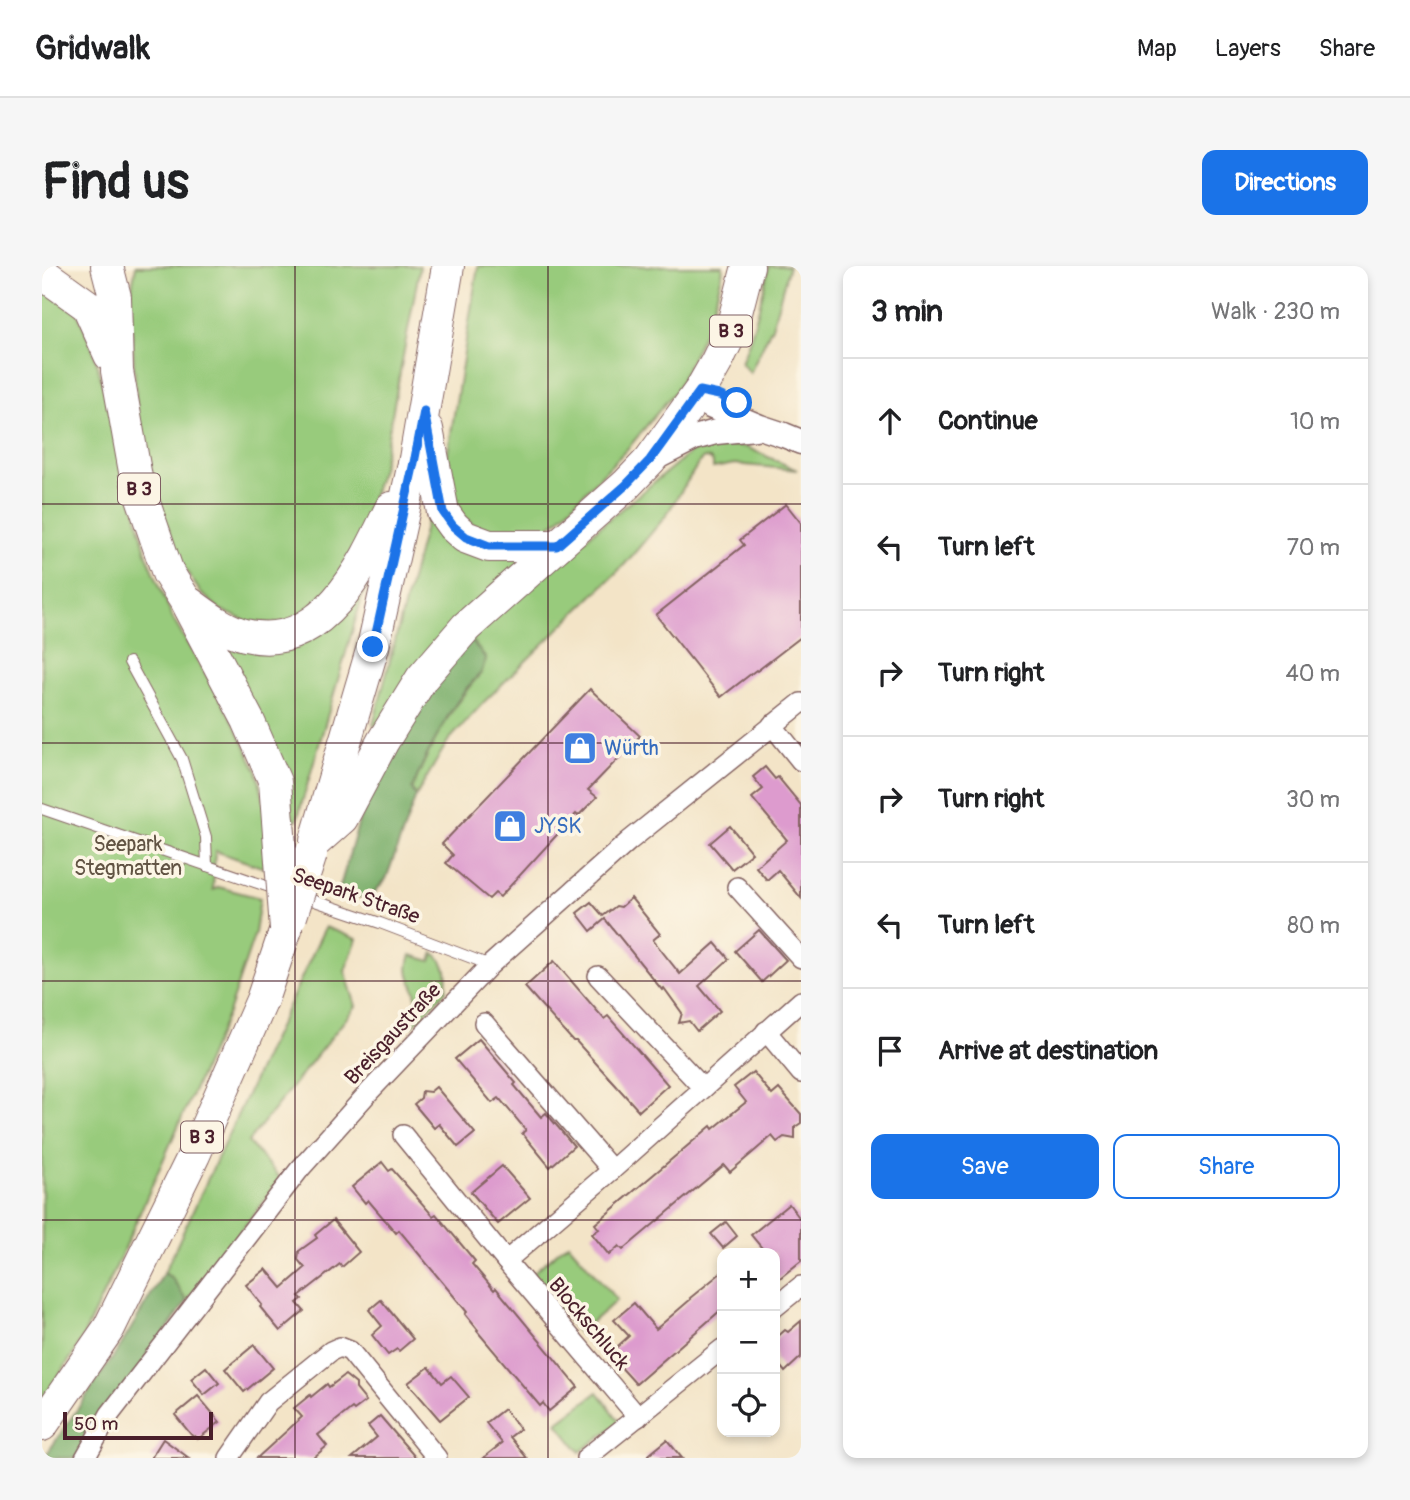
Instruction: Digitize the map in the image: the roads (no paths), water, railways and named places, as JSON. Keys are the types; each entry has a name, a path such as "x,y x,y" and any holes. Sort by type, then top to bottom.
{"main road":[{"name":"B 3","path":"77,266 101,301 117,371 137,483 168,573 248,720 275,782 284,935"},
{"name":"B 3","path":"101,301 107,266"},
{"name":"B 3","path":"101,301 121,266"},
{"name":"B 3","path":"42,1425 109,1328 194,1156 262,1000 313,848 373,647 415,458 447,266"},
{"name":"B 3","path":"313,848 342,818 383,741 422,678 466,627 626,485 650,460 700,391 716,363 731,332 748,266"},
{"path":"42,273 101,301"},
{"name":"B 3","path":"424,411 443,512 453,526 466,537 489,546 557,546"},
{"name":"B 3","path":"185,600 223,627 245,635 279,638 312,623 341,596 366,560 415,458"}],"street":[{"path":"700,391 710,406 760,427"},
{"path":"700,391 737,403 793,439"},
{"name":"B 3","path":"650,460 694,438 716,432 760,427 793,439"},
{"name":"Breisgaustraße","path":"86,1458 110,1414 299,1170 369,1092 490,965 629,841 801,703"},
{"path":"772,725 801,761"},
{"path":"737,887 801,958"},
{"path":"598,975 702,1087"},
{"path":"506,1261 801,1001"},
{"path":"484,1023 612,1170"},
{"path":"766,1031 801,1073"},
{"name":"Blockschluck","path":"402,1135 638,1417"},
{"path":"780,1303 801,1286"},
{"path":"229,1458 268,1402 331,1350 340,1347 349,1351 437,1458"},
{"path":"586,1458 717,1353"}],"lane":[{"path":"129,662 182,759 206,837 207,866"},
{"name":"Seepark Straße","path":"42,810 380,923 490,965"}],"place":[{"name":"Würth","path":"580,748"},
{"name":"JYSK","path":"510,826"}],"park label":[{"name":"Seepark Stegmatten","path":"128,856"}]}
